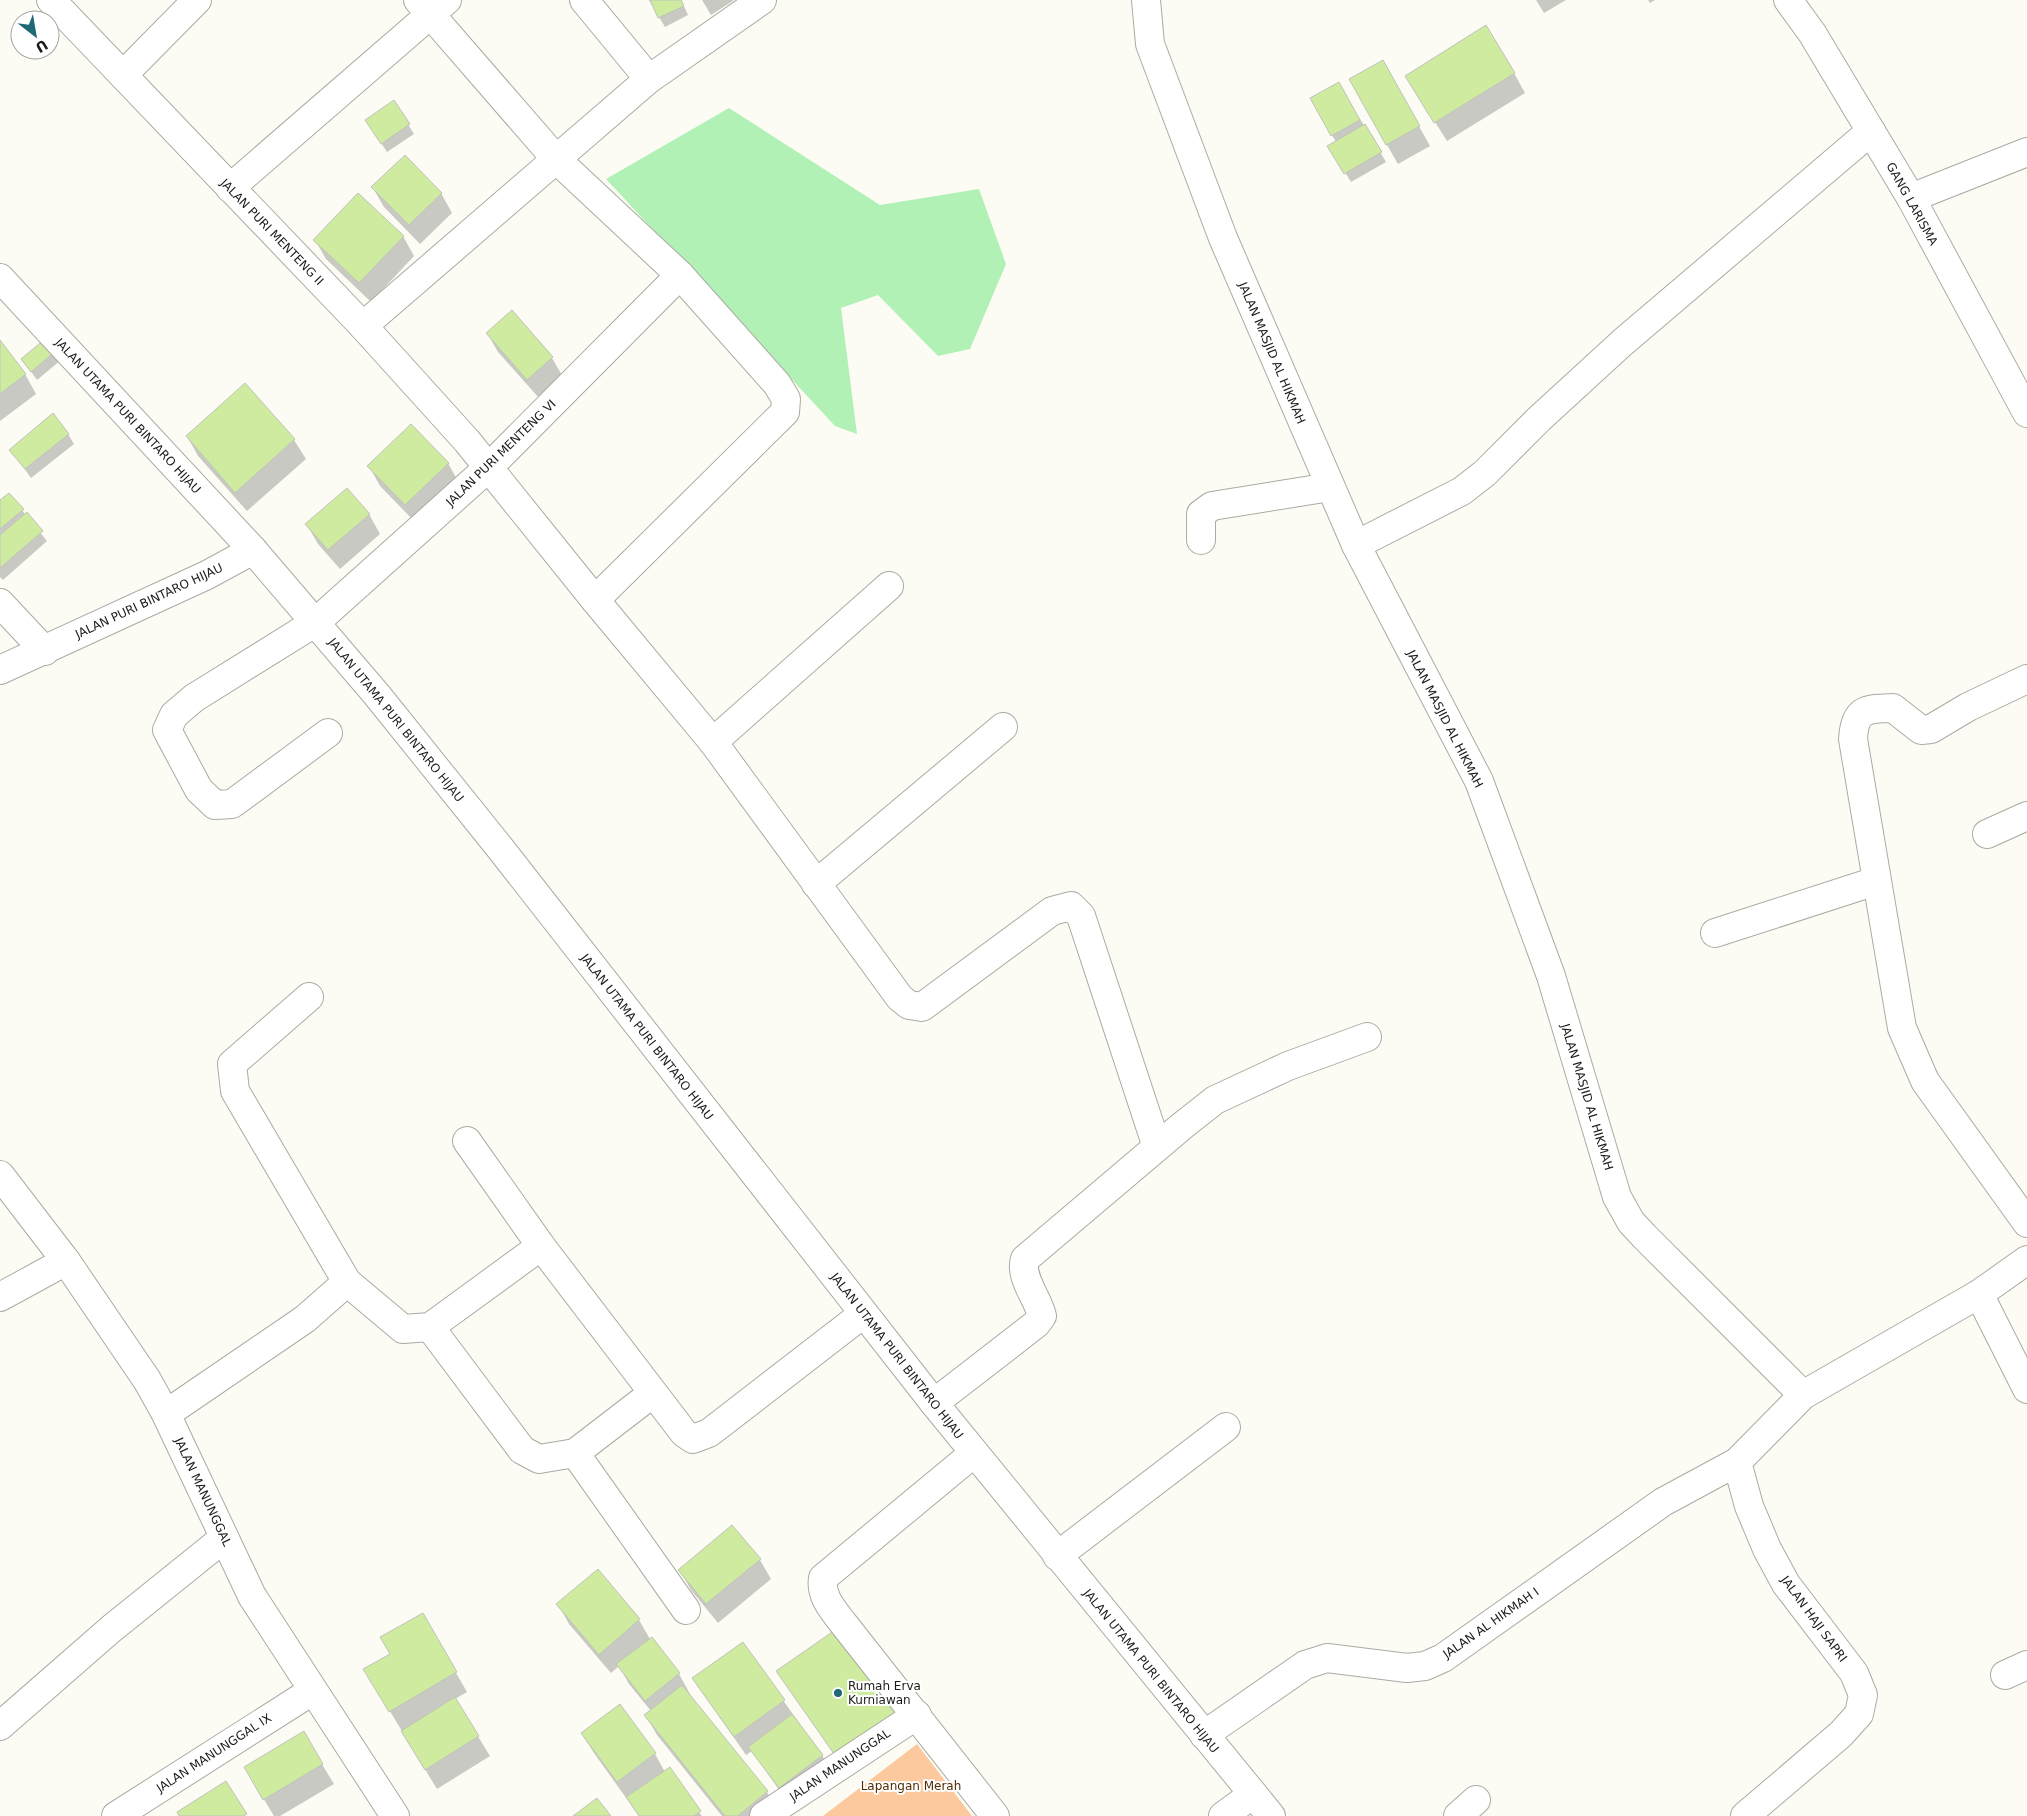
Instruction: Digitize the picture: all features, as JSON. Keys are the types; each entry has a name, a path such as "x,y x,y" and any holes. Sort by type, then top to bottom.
{"street":[{"name":"JALAN PURI MENTENG II","path":"50,0 363,326 489,467 595,600 713,742 900,998 909,1005 922,1007 1052,911 1071,906 1081,916 1157,1147"},
{"path":"123,75 198,0"},
{"path":"584,0 650,79"},
{"path":"363,326 650,79 762,0"},
{"name":"JALAN MASJID AL HIKMAH","path":"1146,0 1150,44 1216,220 1356,545 1478,780 1551,976 1617,1197 1624,1210 1644,1236 1803,1396"},
{"name":"GANG LARISMA","path":"1788,0 1812,33 1910,198 2027,413"},
{"path":"230,188 432,5 556,159 680,275 777,384 786,399 784,412 595,600"},
{"path":"1356,545 1462,491 1485,473 1539,419 1623,342 1871,131"},
{"path":"1910,198 2027,152"},
{"name":"JALAN PURI MENTENG VI","path":"328,733 232,804 215,805 199,790 166,730 174,714 194,698 316,622 489,467 680,275"},
{"name":"JALAN UTAMA PURI BINTARO HIJAU","path":"0,278 253,550 316,622 494,840 863,1314 974,1453 1272,1816"},
{"path":"1202,540 1201,514 1212,506 1330,487"},
{"name":"JALAN PURI BINTARO HIJAU","path":"0,670 45,651 207,575 253,550"},
{"path":"713,742 889,586"},
{"path":"0,603 45,651"},
{"path":"2027,679 1968,707 1930,729 1921,730 1893,708 1868,709 1858,715 1854,724 1853,739 1902,1028 1914,1061 1935,1097 2027,1223"},
{"path":"816,884 1003,727"},
{"path":"1988,834 2027,816"},
{"path":"1715,933 1876,881"},
{"path":"309,997 232,1064 235,1091 347,1282 403,1329 430,1327 541,1246"},
{"path":"934,1403 1036,1324 1042,1316 1039,1304 1025,1276 1023,1264 1025,1259 1157,1147 1216,1100 1288,1066 1367,1038"},
{"path":"467,1141 541,1246 684,1433 693,1439 709,1433 863,1314"},
{"name":"JALAN MANUNGGAL","path":"0,1175 66,1261 147,1380 166,1414 252,1596 395,1816"},
{"path":"1737,1462 1803,1396 1979,1294 2027,1260"},
{"path":"0,1297 66,1261"},
{"path":"166,1414 305,1319 347,1282"},
{"path":"1979,1294 2027,1389"},
{"path":"430,1327 522,1450 539,1459 575,1453 653,1393"},
{"path":"1057,1556 1226,1427"},
{"path":"575,1453 686,1610"},
{"path":"974,1453 823,1578 822,1588 830,1606 917,1714 995,1816"},
{"name":"JALAN AL HIKMAH I","path":"1204,1735 1305,1665 1327,1658 1407,1668 1425,1666 1443,1658 1663,1502 1737,1462"},
{"name":"JALAN HAJI SAPRI","path":"1737,1462 1749,1506 1767,1549 1786,1584 1854,1673 1863,1695 1859,1714 1841,1734 1745,1816"},
{"path":"0,1726 111,1629 224,1538"},
{"name":"JALAN MANUNGGAL IX","path":"116,1816 312,1690"},
{"name":"JALAN MANUNGGAL","path":"764,1816 917,1714"},
{"path":"1223,1816 1253,1794"}],"green space":[{"name":"Lapangan Merah","path":"917,1744 972,1816 823,1816"}],"shaded area":[{"path":"729,108 880,205 979,189 1006,264 970,349 938,356 878,295 841,308 857,434 835,426 606,179"}],"building":[{"path":"650,0 681,0 684,6 658,18"},
{"path":"1486,25 1515,73 1434,123 1405,76"},
{"path":"1383,60 1420,126 1386,145 1349,79"},
{"path":"1339,82 1360,120 1331,136 1310,98"},
{"path":"394,100 410,124 381,144 365,120"},
{"path":"1365,124 1382,152 1344,174 1327,146"},
{"path":"405,155 442,193 409,225 371,187"},
{"path":"358,193 404,236 359,283 313,240"},
{"path":"512,310 553,357 527,380 486,333"},
{"path":"46,338 57,350 31,372 21,359"},
{"path":"0,340 26,374 0,394"},
{"path":"245,383 295,439 235,493 186,436"},
{"path":"53,413 69,434 25,469 9,450"},
{"path":"411,424 449,463 405,505 367,466"},
{"path":"347,488 370,514 328,550 305,524"},
{"path":"9,493 24,509 0,529 0,500"},
{"path":"27,512 43,531 0,568 0,535"},
{"path":"732,1525 761,1559 706,1604 678,1570"},
{"path":"598,1569 640,1619 599,1655 556,1604"},
{"path":"423,1613 457,1672 389,1712 363,1669 390,1654 380,1637"},
{"name":"Rumah Erva Kurniawan","path":"838,1628 899,1714 837,1758 776,1671"},
{"path":"652,1637 680,1673 645,1701 616,1664"},
{"path":"743,1642 785,1700 734,1737 692,1678"},
{"path":"682,1685 768,1791 738,1816 725,1816 644,1715"},
{"path":"455,1697 479,1736 425,1770 401,1731"},
{"path":"620,1704 656,1753 617,1782 581,1733"},
{"path":"792,1714 823,1755 779,1788 748,1747"},
{"path":"304,1731 323,1764 263,1800 244,1767"},
{"path":"670,1767 701,1811 694,1816 639,1816 626,1797"},
{"path":"226,1781 247,1814 244,1816 179,1816 177,1812"},
{"path":"597,1798 611,1816 573,1816"}],"place":[{"name":"Rumah Erva Kurniawan","path":"838,1693"}]}
